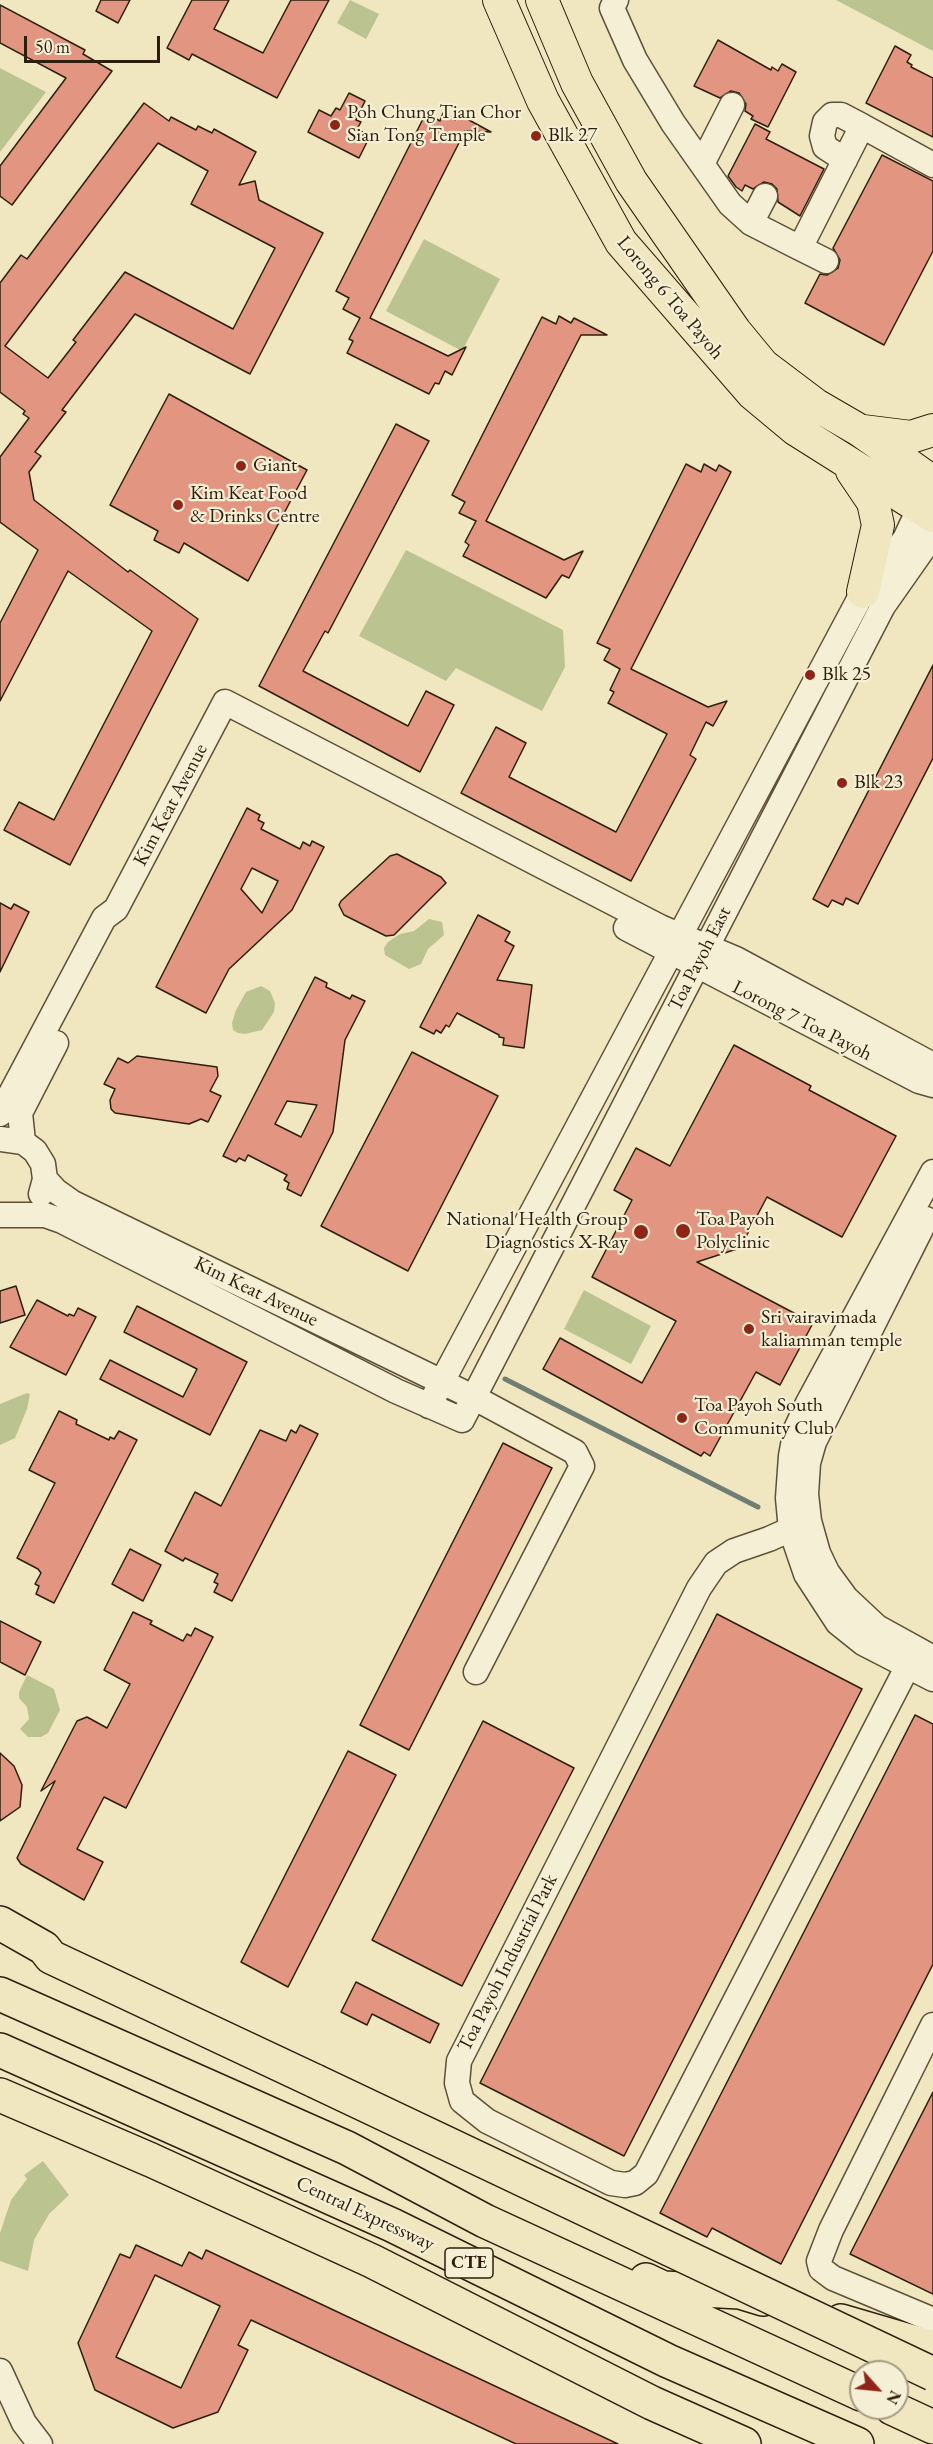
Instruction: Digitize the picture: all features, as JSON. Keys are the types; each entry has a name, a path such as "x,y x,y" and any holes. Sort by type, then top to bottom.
{"highway":[{"path":"0,1923 44,1948 51,1957"},
{"path":"0,1934 39,1957 51,1957 933,2374"},
{"name":"CTE","path":"0,1994 347,2148 485,2221 849,2388"},
{"name":"Central Expressway","path":"0,2050 392,2225 668,2361 857,2444"},
{"path":"0,2095 151,2160 372,2261 652,2403 744,2444"},
{"path":"485,2221 518,2224 663,2288 740,2292 933,2348"},
{"path":"909,2416 933,2427"}],"main road":[{"name":"Lorong 6 Toa Payoh","path":"499,0 543,101 621,242 753,394 795,429 849,465 931,499"},
{"name":"Lorong 6 Toa Payoh","path":"542,0 577,84 634,187 705,291 763,365 816,405 859,430 931,499"},
{"path":"859,430 910,437 933,430"},
{"path":"849,465 873,501 878,525 863,592"}],"street":[{"path":"616,0 612,8 635,60 673,123 730,204 751,223 826,261"},
{"path":"702,164 732,105"},
{"path":"845,160 825,147 822,136 825,122 832,115 841,115 862,126 902,134 933,165"},
{"path":"800,249 862,126"},
{"path":"751,223 765,196"},
{"name":"Toa Payoh East","path":"931,499 923,549 883,606 462,1420 429,1406 863,592 905,539 931,499"},
{"name":"Toa Payoh East","path":"221,709 676,944"},
{"name":"Kim Keat Avenue","path":"0,1114 104,918 116,909 221,709"},
{"name":"Kim Keat Avenue","path":"10,1214 32,1206 41,1194 45,1179 43,1164 35,1151 11,1140 21,1113 117,925 116,909"},
{"name":"Lorong 7 Toa Payoh","path":"676,944 702,956 919,1081 933,1085"},
{"name":"Lorong 7 Toa Payoh","path":"702,956 735,959 933,1065"},
{"path":"933,1172 796,1429 791,1456 788,1498 800,1525 806,1574 838,1623 863,1643 919,1658 933,1679"},
{"name":"Kim Keat Avenue","path":"45,1179 56,1191 73,1203 473,1397"},
{"path":"800,1525 806,1494 808,1463 814,1442 933,1204"},
{"name":"Kim Keat Avenue","path":"10,1214 45,1215 62,1221 429,1406"},
{"path":"473,1397 575,1452 582,1466 476,1672"},
{"name":"Toa Payoh Industrial Park","path":"800,1525 734,1551 716,1563 699,1588 459,2061 456,2083 462,2101 488,2121 611,2183 626,2186 635,2183 646,2174 919,1658"},
{"path":"933,2025 831,2230 819,2261 821,2269 833,2278 933,2320"},
{"path":"0,2371 24,2423 40,2444"}],"green space":[{"path":"350,0 379,14 366,39 337,23"},
{"path":"836,0 933,0 933,51"},
{"path":"0,68 46,92 0,152"},
{"path":"424,239 500,279 462,351 386,311"},
{"path":"406,550 563,630 565,667 542,711 456,668 446,681 359,636"},
{"path":"429,919 442,922 444,935 428,949 421,964 409,969 385,955 384,948 388,942 400,934 414,931"},
{"path":"261,986 270,991 275,1003 274,1012 262,1030 245,1034 238,1033 233,1030 232,1023 236,1010 246,992"},
{"path":"584,1290 651,1326 631,1364 564,1329"},
{"path":"27,1393 30,1394 27,1409 15,1438 0,1445 0,1404"},
{"path":"27,1675 54,1689 60,1710 48,1733 41,1737 28,1737 20,1729 29,1719 27,1707 19,1698 19,1692"},
{"path":"43,2161 69,2195 49,2214 34,2240 28,2271 0,2261 0,2233 11,2200 27,2179 24,2175"}],"building":[{"path":"101,0 130,0 118,23 96,11"},
{"path":"192,0 229,0 214,29 263,53 291,0 329,0 277,98 192,54 189,60 167,48"},
{"path":"0,5 85,50 83,54 112,71 12,205 0,196 0,166 66,78 0,43"},
{"path":"718,40 771,70 772,67 778,71 782,64 796,72 768,127 751,119 753,116 745,111 746,104 739,93 731,91 720,98 694,86"},
{"path":"895,46 911,55 907,62 912,65 911,67 933,78 933,137 866,103"},
{"name":"Poh Chung Tian Chor Sian Tong Temple","path":"349,93 365,101 356,120 361,122 357,129 370,136 359,158 308,132 319,110 331,116 336,108 340,110"},
{"path":"144,103 169,121 171,117 196,130 198,126 212,133 214,129 256,152 239,185 255,181 259,200 323,233 250,374 135,314 62,410 66,412 35,452 41,456 29,472 34,500 128,572 130,570 198,619 70,865 4,830 19,802 54,820 152,631 68,571 0,701 0,623 38,550 0,522 0,457 29,418 23,414 25,411 0,392 0,283 21,255 27,259","holes":["158,143 208,171 191,204 275,248 233,329 125,272 73,340 76,342 48,378 5,346"]},
{"path":"426,113 440,121 443,113 455,120 458,114 491,132 465,131 370,318 448,356 466,347 452,375 445,371 439,384 435,383 429,394 347,353 353,341 349,339 360,318 343,309 349,298 336,291"},
{"path":"755,124 770,132 766,139 824,169 800,216 778,202 777,189 772,184 764,182 753,189 745,185 742,191 728,176"},
{"path":"882,155 933,181 933,251 884,345 805,303 820,274 827,275 838,268 840,260 833,248"},
{"path":"559,316 571,323 574,318 607,335 581,335 486,521 564,560 583,551 569,578 562,575 546,598 463,556 469,545 465,542 476,521 459,513 465,502 452,495 542,317 556,324"},
{"path":"169,394 307,470 248,581 184,543 179,553 154,540 158,531 110,505"},
{"path":"396,424 429,441 328,633 325,631 303,671 408,726 426,691 454,705 420,772 259,686"},
{"path":"686,464 701,472 704,464 716,471 719,465 731,472 631,669 708,707 727,701 713,726 706,722 690,755 696,759 631,881 461,793 496,727 526,743 509,777 616,832 667,734 608,703 614,692 610,690 620,669 604,660 610,649 597,643"},
{"path":"933,665 933,758 858,904 846,898 843,905 832,900 828,907 813,899"},
{"path":"247,808 260,815 258,820 264,823 261,829 300,849 303,842 310,846 312,841 324,847 292,910 229,969 206,1013 156,987","holes":["252,868 278,881 262,913 241,889"]},
{"path":"397,854 441,877 446,883 394,935 386,936 344,915 339,905 390,856"},
{"path":"0,903 11,909 14,904 29,912 0,972"},
{"path":"478,915 510,932 505,941 514,946 497,980 532,985 524,1048 503,1045 504,1038 457,1013 449,1027 446,1025 441,1033 436,1030 434,1034 420,1027"},
{"path":"315,977 327,983 326,987 350,999 352,995 365,1001 345,1040 333,1132 301,1196 287,1189 289,1183 284,1180 287,1175 248,1155 245,1161 239,1158 236,1162 223,1156","holes":["287,1101 317,1105 301,1137 275,1124"]},
{"path":"734,1045 811,1086 809,1090 896,1136 842,1237 767,1197 740,1248 697,1262 813,1323 780,1385 756,1372 710,1456 704,1452 701,1456 543,1369 560,1338 642,1383 676,1321 592,1277 632,1200 614,1190 636,1148 670,1166"},
{"path":"412,1052 498,1096 408,1271 321,1226"},
{"path":"137,1056 217,1067 218,1076 210,1091 221,1096 208,1122 201,1119 189,1124 115,1113 111,1109 110,1100 115,1089 104,1084 118,1058 128,1063"},
{"path":"16,1286 25,1315 0,1323 0,1291"},
{"path":"37,1300 68,1316 69,1314 74,1316 78,1308 96,1317 66,1375 10,1347"},
{"path":"137,1306 247,1362 210,1435 100,1379 110,1360 183,1397 197,1369 124,1332"},
{"path":"59,1411 77,1420 76,1424 109,1440 110,1437 114,1439 119,1431 137,1440 54,1603 36,1594 39,1586 35,1584 41,1573 38,1569 17,1558 55,1483 29,1470"},
{"path":"300,1425 318,1434 232,1601 214,1592 218,1584 214,1582 218,1574 185,1558 183,1561 165,1551 195,1492 221,1506 260,1430 286,1441 291,1430 296,1433"},
{"path":"503,1443 552,1468 409,1750 360,1725"},
{"path":"130,1549 161,1565 143,1601 112,1584"},
{"path":"133,1612 152,1621 150,1624 183,1641 187,1634 191,1636 195,1628 213,1637 126,1808 104,1797 77,1849 103,1862 84,1900 21,1864 17,1858 55,1781 41,1791 77,1721 87,1717 107,1728 130,1684 104,1670"},
{"path":"717,1614 862,1689 624,2156 480,2083"},
{"path":"0,1621 41,1642 25,1675 0,1662"},
{"path":"915,1715 933,1724 933,1964 781,2264 712,2228 707,2237 660,2213"},
{"path":"483,1721 574,1768 462,1986 372,1940"},
{"path":"348,1751 396,1775 288,1987 241,1962"},
{"path":"0,1753 14,1766 22,1785 20,1807 0,1821"},
{"path":"356,1982 439,2024 430,2043 372,2014 367,2025 341,2012"},
{"path":"933,2092 933,2294 850,2254"},
{"path":"136,2245 182,2266 189,2252 202,2259 206,2250 618,2444 516,2444 251,2320 238,2345 248,2350 218,2412 173,2428 95,2390 78,2343 120,2254 130,2258","holes":["155,2275 220,2306 181,2388 116,2357"]}],"waterway":[{"path":"505,1379 758,1507"}],"place":[{"name":"Poh Chung Tian Chor Sian Tong Temple","path":"335,125"},
{"name":"Blk 27","path":"536,136"},
{"name":"Giant","path":"241,466"},
{"name":"Kim Keat Food & Drinks Centre","path":"178,505"},
{"name":"Blk 25","path":"810,675"},
{"name":"Blk 23","path":"842,783"},
{"name":"Toa Payoh Polyclinic","path":"683,1231"},
{"name":"National Health Group Diagnostics X-Ray","path":"641,1232"},
{"name":"Sri vairavimada kaliamman temple","path":"749,1329"},
{"name":"Toa Payoh South Community Club","path":"682,1418"}]}
